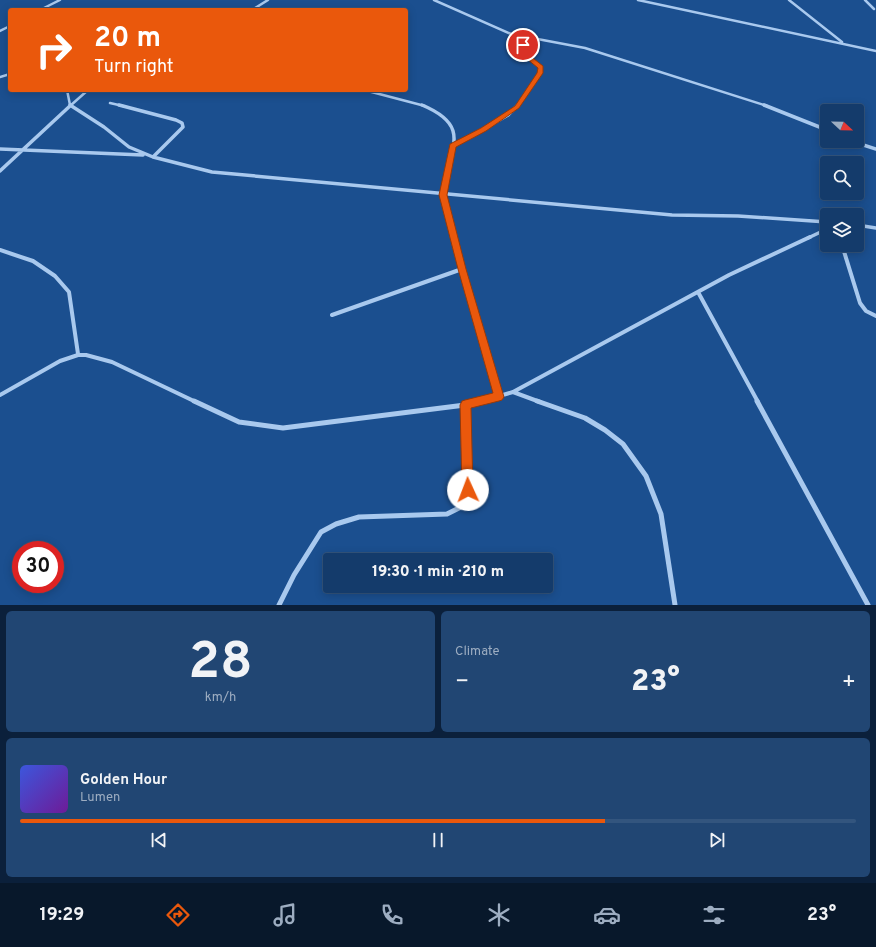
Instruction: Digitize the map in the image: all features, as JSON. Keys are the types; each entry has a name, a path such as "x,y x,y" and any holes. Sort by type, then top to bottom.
{"street":[{"path":"44,8 60,0"},
{"path":"255,8 268,0"},
{"path":"434,0 523,38 563,43 585,48 761,104 820,127"},
{"path":"638,0 876,51"},
{"path":"789,0 844,43"},
{"path":"865,0 874,9"},
{"path":"0,31 8,27"},
{"path":"453,146 512,111 524,99 540,73 541,68 524,51 523,38"},
{"path":"68,92 70,105 104,127 129,147 152,157 212,172 443,195 672,215 738,216 820,222"},
{"path":"0,171 21,149 86,92"},
{"path":"372,92 430,107 440,113 449,122 453,131 453,146 443,195 462,269 499,397"},
{"path":"110,103 182,122 183,127 152,157"},
{"path":"864,146 876,149"},
{"path":"0,149 146,155"},
{"path":"864,226 876,228"},
{"path":"0,395 64,359 78,354 92,355 112,362 239,422 260,426 283,428 465,405 513,392 729,275 820,232"},
{"path":"0,250 33,261 55,276 69,292 78,354"},
{"path":"844,252 860,303 866,311 876,316"},
{"path":"332,315 462,269"},
{"path":"698,292 868,605"},
{"path":"513,392 585,418 606,430 623,444 646,476 661,514 675,605"},
{"path":"279,605 294,575 321,532 336,524 359,517 447,514 463,506 468,490 465,405"}],"route":[{"path":"468,490 465,405 499,397 462,269 443,195 453,146 484,129 517,107 524,99 540,73 541,68 536,62 527,56 523,45"}]}
